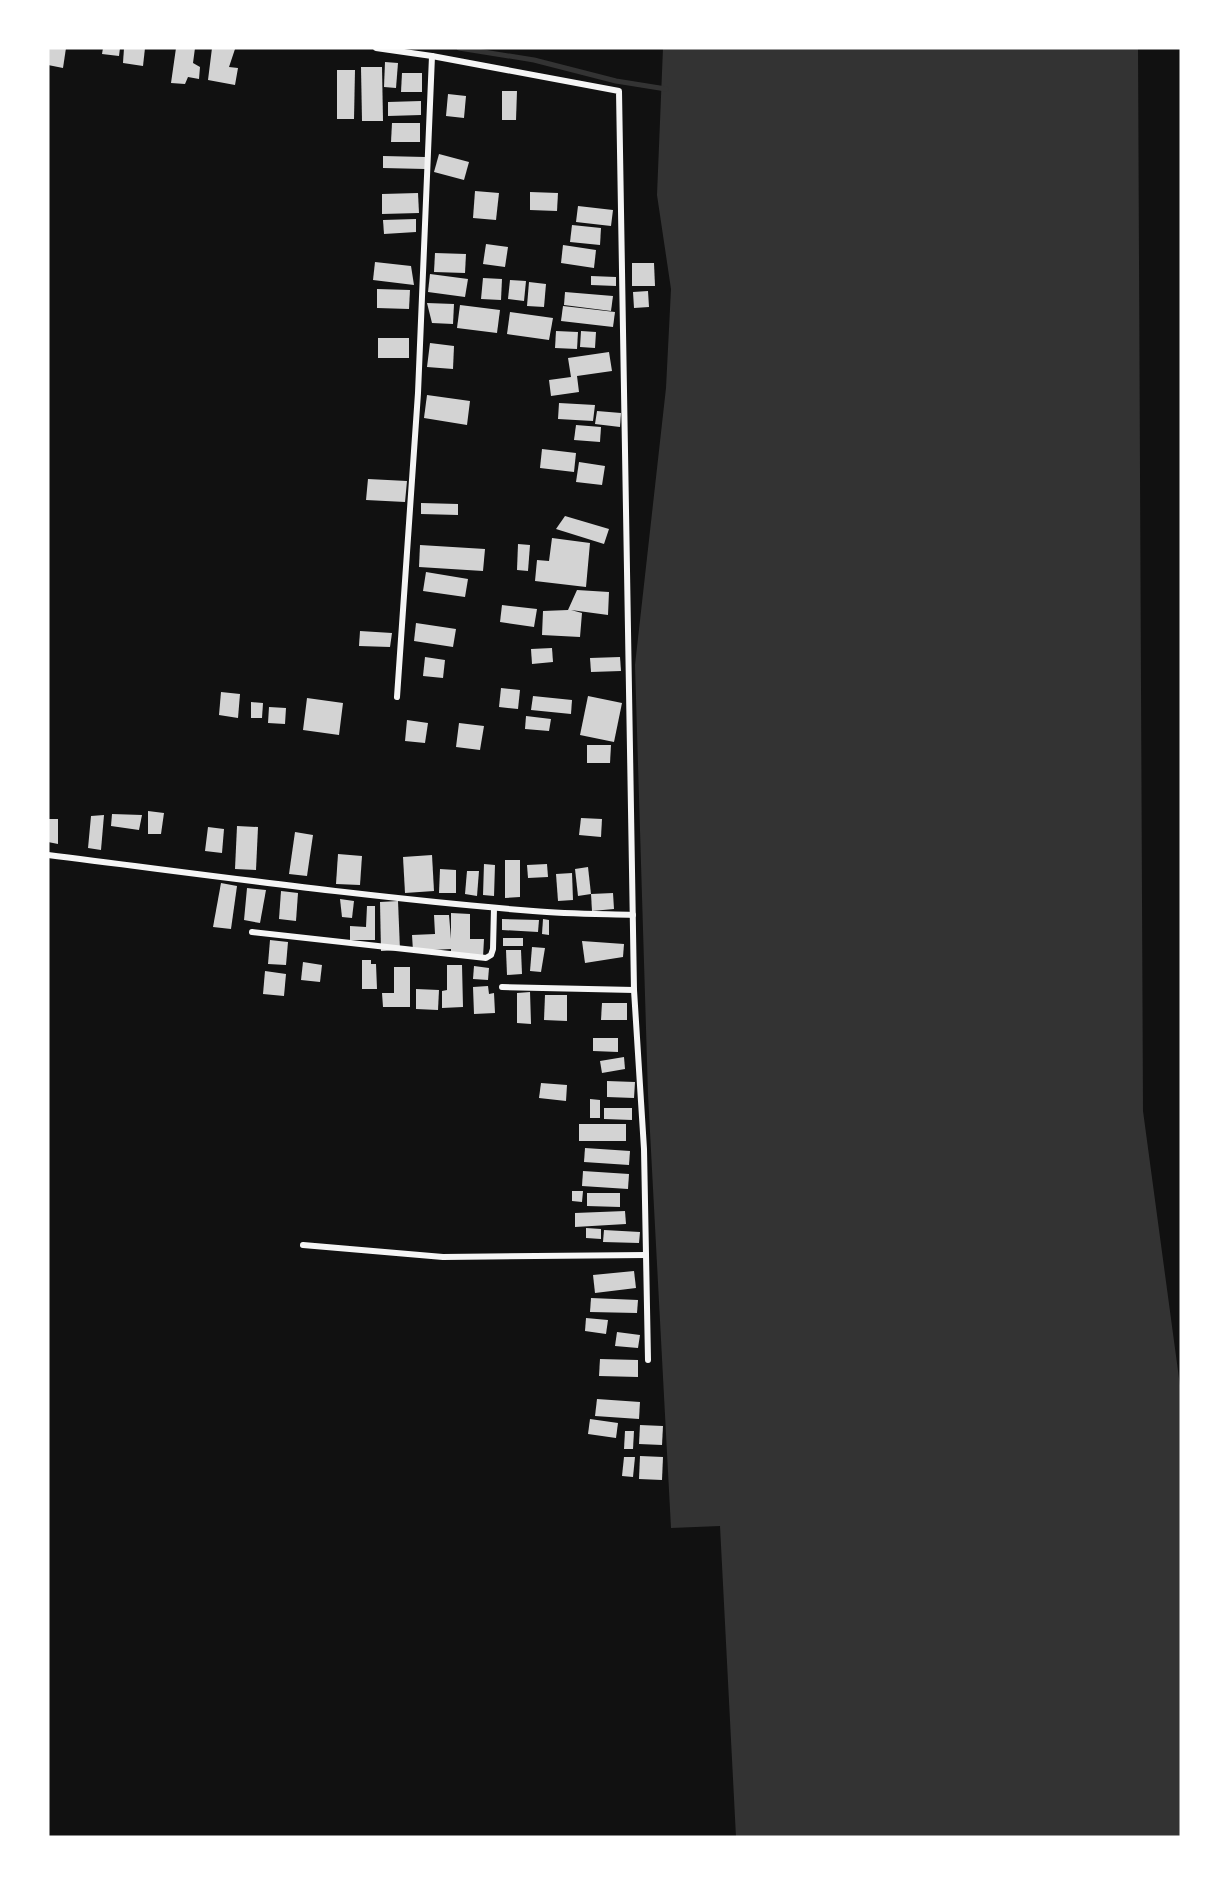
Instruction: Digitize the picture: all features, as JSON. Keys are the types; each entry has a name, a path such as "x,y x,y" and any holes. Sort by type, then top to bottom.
{"street":[{"path":"376,48 432,56 618,91 634,990 644,1149 648,1360"},
{"path":"397,697 418,393 432,56"},
{"path":"48,855 494,908 633,915"},
{"path":"252,932 486,958 491,955 493,949 494,908"},
{"path":"502,987 634,990"},
{"path":"303,1245 443,1257 646,1255"}],"shaded area":[{"path":"663,48 1138,48 1143,1111 1181,1393 1181,1837 736,1837 720,1526 671,1528 648,1094 635,665 666,388 671,289 657,195"}],"building":[{"path":"49,48 66,48 63,68 48,65"},
{"path":"103,48 120,48 119,56 102,54"},
{"path":"124,48 145,48 143,66 123,63"},
{"path":"176,48 195,48 193,63 200,67 199,79 188,77 185,84 171,83"},
{"path":"212,48 235,49 229,67 238,68 235,85 208,80"},
{"path":"385,62 398,63 396,88 384,87"},
{"path":"361,67 382,67 383,121 362,121"},
{"path":"337,70 355,70 354,119 337,119"},
{"path":"402,73 422,73 422,92 401,92"},
{"path":"502,91 517,91 516,120 502,120"},
{"path":"448,94 466,96 464,118 446,116"},
{"path":"421,101 421,115 388,116 388,102"},
{"path":"392,123 420,123 420,142 391,142"},
{"path":"439,154 469,162 464,180 434,172"},
{"path":"383,156 425,157 425,169 383,168"},
{"path":"475,191 499,193 496,220 473,218"},
{"path":"530,192 558,193 557,211 530,210"},
{"path":"418,193 419,213 382,214 382,194"},
{"path":"578,206 613,210 611,226 576,222"},
{"path":"416,219 416,232 384,234 383,220"},
{"path":"572,225 601,228 600,245 570,242"},
{"path":"486,244 508,247 505,267 483,264"},
{"path":"563,245 596,250 594,268 561,263"},
{"path":"435,253 466,254 465,273 434,272"},
{"path":"375,262 411,266 414,285 373,280"},
{"path":"632,263 654,263 655,286 632,286"},
{"path":"430,274 468,279 465,297 428,292"},
{"path":"591,276 616,277 616,286 591,285"},
{"path":"483,278 502,279 501,300 481,299"},
{"path":"510,280 526,281 524,301 508,299"},
{"path":"529,282 546,284 544,307 527,306"},
{"path":"377,289 410,290 409,309 377,308"},
{"path":"648,291 649,307 634,308 633,292"},
{"path":"565,292 613,296 611,311 564,305"},
{"path":"427,303 454,304 453,324 432,323"},
{"path":"460,305 500,310 497,333 457,328"},
{"path":"563,306 615,312 613,327 561,321"},
{"path":"510,312 553,318 549,340 507,334"},
{"path":"556,331 578,332 577,349 555,348"},
{"path":"581,331 596,332 595,348 580,347"},
{"path":"378,338 409,338 409,358 378,358"},
{"path":"430,343 454,346 453,369 427,367"},
{"path":"609,352 612,371 577,376 579,392 551,396 549,380 571,377 568,358"},
{"path":"427,395 470,401 467,425 424,418"},
{"path":"559,403 595,405 593,421 558,419"},
{"path":"597,411 621,413 620,427 595,424"},
{"path":"576,425 601,427 600,442 574,440"},
{"path":"542,449 576,453 574,472 540,468"},
{"path":"579,462 605,466 602,485 576,482"},
{"path":"368,479 407,481 405,502 366,500"},
{"path":"421,503 458,504 458,515 421,514"},
{"path":"565,516 609,529 604,544 556,529"},
{"path":"552,538 590,543 586,587 535,581 537,560 549,561"},
{"path":"518,544 530,545 528,571 517,570"},
{"path":"420,545 485,549 483,571 419,567"},
{"path":"426,572 468,579 465,597 423,591"},
{"path":"577,590 609,592 608,615 571,610 582,613 580,637 542,635 543,611 568,610"},
{"path":"502,605 537,609 534,627 500,622"},
{"path":"416,623 456,629 453,647 414,641"},
{"path":"360,631 392,633 390,647 359,646"},
{"path":"552,648 553,662 532,664 531,649"},
{"path":"425,657 445,660 443,678 423,676"},
{"path":"620,657 621,671 591,672 590,658"},
{"path":"501,688 520,690 518,709 499,707"},
{"path":"221,692 240,694 238,718 219,715"},
{"path":"533,696 572,700 571,714 531,710"},
{"path":"588,696 622,703 614,742 580,735"},
{"path":"307,698 343,703 339,735 303,730"},
{"path":"251,702 263,703 262,718 251,718"},
{"path":"269,707 286,708 285,724 268,723"},
{"path":"526,716 551,719 549,731 525,729"},
{"path":"407,720 428,723 425,743 405,741"},
{"path":"459,723 484,726 480,750 456,747"},
{"path":"587,745 611,745 610,763 587,763"},
{"path":"148,811 164,813 161,834 148,834"},
{"path":"112,814 142,815 139,830 111,826"},
{"path":"104,815 101,850 88,848 91,816"},
{"path":"581,818 602,819 601,837 579,835"},
{"path":"48,819 58,819 58,844 48,842"},
{"path":"237,826 258,827 256,870 235,869"},
{"path":"208,827 224,829 222,853 205,851"},
{"path":"295,832 313,835 307,876 289,874"},
{"path":"338,854 362,856 360,885 336,884"},
{"path":"432,855 434,891 405,893 403,857"},
{"path":"505,860 520,860 520,897 505,898"},
{"path":"484,864 495,865 494,896 483,895"},
{"path":"547,864 548,877 528,878 527,865"},
{"path":"588,867 591,894 578,896 575,869"},
{"path":"440,869 456,870 456,893 439,893"},
{"path":"467,871 479,871 477,896 465,894"},
{"path":"572,873 573,900 558,901 556,874"},
{"path":"221,883 237,886 231,929 213,927"},
{"path":"247,888 266,890 260,923 244,920"},
{"path":"281,891 298,893 296,921 279,919"},
{"path":"613,893 614,909 592,911 591,894"},
{"path":"340,899 354,901 352,918 342,917"},
{"path":"398,901 400,950 381,951 380,902"},
{"path":"367,906 375,906 375,940 350,940 350,926 366,927"},
{"path":"451,913 470,914 470,939 484,939 483,957 451,957 451,949 413,951 412,935 435,934 434,915 449,915 451,939"},
{"path":"502,919 539,920 538,932 502,930"},
{"path":"543,919 549,920 549,935 542,934"},
{"path":"503,938 523,938 523,946 503,946"},
{"path":"270,940 288,942 286,965 268,964"},
{"path":"582,941 624,944 623,957 585,963"},
{"path":"532,947 545,948 541,972 530,971"},
{"path":"506,950 521,950 522,974 507,975"},
{"path":"362,960 371,960 371,964 376,964 377,989 362,989"},
{"path":"303,962 322,965 320,982 301,980"},
{"path":"447,965 462,965 463,1007 442,1008 442,991 447,990"},
{"path":"474,966 489,968 488,980 473,979"},
{"path":"394,967 410,967 410,1007 383,1007 382,993 394,993"},
{"path":"265,971 286,974 284,996 263,994"},
{"path":"488,986 489,994 494,993 495,1013 474,1014 473,987"},
{"path":"416,989 439,990 438,1010 416,1009"},
{"path":"530,992 531,1024 517,1023 517,993"},
{"path":"545,995 567,995 567,1021 544,1020"},
{"path":"602,1003 627,1003 627,1020 601,1020"},
{"path":"593,1038 618,1038 618,1052 593,1051"},
{"path":"624,1057 625,1069 602,1073 600,1061"},
{"path":"607,1081 635,1082 634,1098 607,1097"},
{"path":"541,1083 567,1085 566,1101 539,1098"},
{"path":"590,1099 600,1100 600,1118 590,1118"},
{"path":"604,1108 632,1108 632,1120 604,1119"},
{"path":"579,1124 626,1124 626,1141 579,1141"},
{"path":"585,1148 630,1151 629,1165 584,1162"},
{"path":"583,1171 629,1174 628,1189 582,1186"},
{"path":"572,1191 583,1191 582,1202 572,1201"},
{"path":"587,1193 620,1193 620,1207 587,1206"},
{"path":"625,1211 626,1224 575,1227 575,1213"},
{"path":"586,1228 601,1229 601,1239 586,1238"},
{"path":"604,1230 640,1232 639,1243 603,1242"},
{"path":"634,1271 636,1288 595,1293 593,1275"},
{"path":"591,1298 638,1300 637,1313 590,1312"},
{"path":"586,1318 608,1320 606,1334 585,1331"},
{"path":"617,1332 640,1335 638,1348 615,1346"},
{"path":"600,1359 638,1360 638,1377 599,1376"},
{"path":"597,1399 640,1402 639,1419 595,1416"},
{"path":"590,1419 618,1423 616,1438 588,1434"},
{"path":"640,1425 663,1426 662,1445 639,1444"},
{"path":"625,1431 634,1431 633,1449 624,1449"},
{"path":"640,1456 663,1457 662,1480 639,1479"},
{"path":"624,1457 635,1457 633,1477 622,1476"}],"waterway":[{"path":"459,48 534,60 616,81 666,89"}]}
